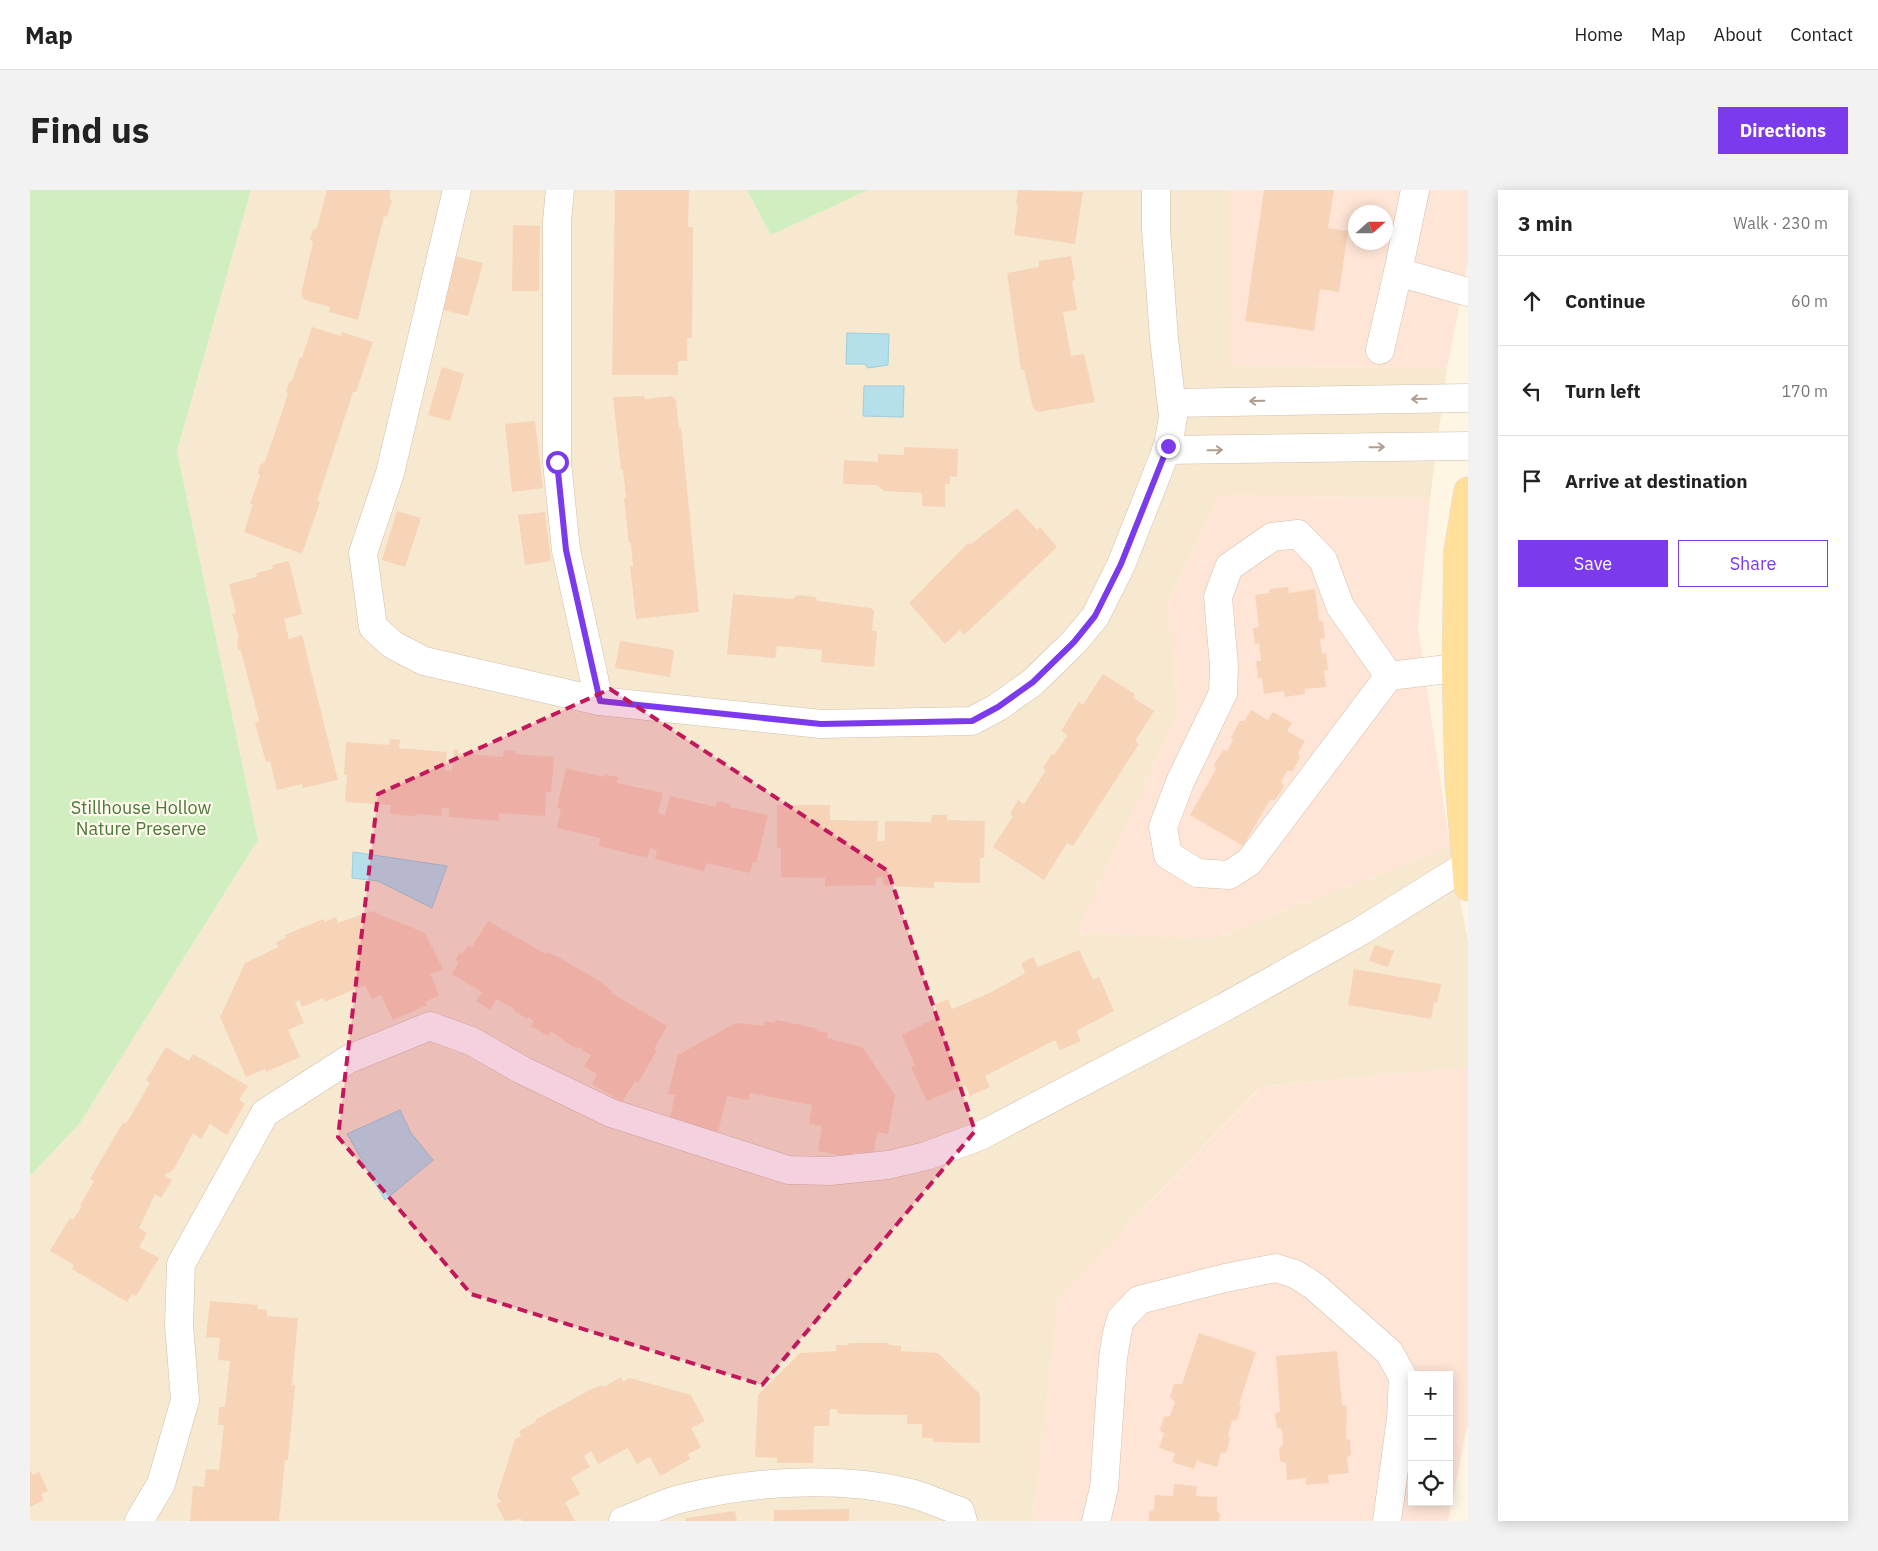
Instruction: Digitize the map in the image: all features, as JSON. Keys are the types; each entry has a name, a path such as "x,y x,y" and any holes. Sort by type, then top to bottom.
{"main road":[{"path":"1467,876 1460,782 1456,668 1458,551 1468,491"}],"lane":[{"path":"457,190 390,473 363,553 373,627 393,645 424,661 600,701 821,724 972,721 998,707 1033,682 1074,642 1095,616 1121,564 1166,450 1173,417 1163,329 1156,228 1156,190"},
{"path":"560,190 557,462 566,550 600,701"},
{"path":"1380,350 1415,190"},
{"path":"1398,272 1468,292"},
{"path":"1172,403 1468,398"},
{"path":"1166,450 1468,446"},
{"path":"1389,676 1340,606 1322,560 1298,534 1272,537 1229,567 1218,597 1224,666 1223,693 1180,782 1163,827 1168,855 1197,873 1229,875 1250,862 1389,676 1456,668"},
{"path":"139,1521 161,1484 185,1400 179,1325 181,1264 265,1113 350,1059 430,1026 471,1041 522,1070 611,1113 788,1170 830,1171 888,1165 926,1156 980,1136 1223,1008 1361,931 1467,876"},
{"path":"1096,1521 1104,1488 1113,1358 1121,1319 1138,1300 1225,1278 1276,1268 1295,1274 1314,1286 1390,1352 1398,1364 1403,1377 1401,1418 1387,1521"},
{"path":"623,1521 680,1499 750,1486 829,1482 908,1492 960,1511 963,1521"}],"highlighted area":[{"path":"610,689 888,871 975,1131 762,1385 471,1294 338,1137 378,794"}],"shaded area":[{"path":"251,190 747,190 771,235 868,190 1230,190 1230,366 1447,368 1430,499 1219,495 1168,603 1178,713 1077,932 1212,939 1450,847 1468,941 1468,1067 1260,1087 1059,1297 1033,1521 30,1521 30,1176 80,1123 258,840 177,451"},
{"path":"1230,190 1468,190 1468,262 1447,368 1230,366"},
{"path":"1219,495 1430,499 1418,627 1450,847 1212,939 1077,932 1178,713 1168,604"},
{"path":"1468,1067 1468,1424 1453,1497 1453,1371 1408,1371 1408,1506 1451,1506 1448,1521 1033,1521 1059,1297 1261,1087"}],"green space":[{"name":"Stillhouse Hollow Nature Preserve","path":"30,190 251,190 177,451 258,840 80,1123 30,1176"},
{"path":"747,190 868,190 771,235"}],"water":[{"path":"847,333 889,334 888,365 868,368 865,364 846,364"},
{"path":"864,386 904,386 903,417 863,416"},
{"path":"353,852 447,866 432,908 378,881 352,878"},
{"path":"400,1110 411,1133 433,1160 385,1200 347,1134"}],"building":[{"path":"327,190 391,190 389,199 392,200 387,217 384,216 358,320 329,312 330,307 305,300 301,294 313,242 310,239 313,230 317,228"},
{"path":"615,190 689,190 688,227 693,227 692,338 687,338 687,361 678,361 678,375 612,375"},
{"path":"1018,190 1083,192 1075,244 1014,235"},
{"path":"1264,190 1334,190 1328,228 1348,231 1339,292 1320,289 1314,331 1245,321"},
{"path":"513,225 540,226 539,291 512,291"},
{"path":"455,256 483,263 468,316 440,309"},
{"path":"1071,256 1075,280 1072,281 1077,310 1063,312 1071,356 1084,354 1095,402 1038,412 1033,408 1024,370 1021,370 1007,273 1039,267 1039,261"},
{"path":"312,327 341,336 342,332 373,342 356,392 353,392 317,501 320,502 302,554 244,532 253,504 250,504 260,476 258,473 260,465 265,462 288,394 286,391 289,383 292,381 300,357 302,358"},
{"path":"442,367 464,374 450,421 428,415"},
{"path":"644,396 645,399 672,396 676,400 679,428 681,427 699,612 636,619 630,566 633,566 631,543 629,543 623,470 621,470 613,397"},
{"path":"535,421 543,488 512,492 505,424"},
{"path":"904,447 958,449 957,477 950,476 950,484 945,484 945,507 922,506 922,493 884,491 877,485 843,484 844,460 878,462 878,454 904,455"},
{"path":"1017,508 1037,530 1040,527 1057,547 964,635 960,630 945,644 909,603 968,543 970,545"},
{"path":"397,511 421,518 405,567 382,560"},
{"path":"545,512 551,561 525,565 518,515"},
{"path":"289,561 302,614 284,619 289,639 302,635 338,780 303,788 302,784 277,790 270,761 266,762 255,724 259,720 241,651 238,649 237,640 239,637 232,614 236,613 229,584 257,577 256,573 273,569 272,565"},
{"path":"1288,587 1289,593 1315,589 1319,621 1323,621 1325,638 1320,639 1322,654 1326,653 1328,670 1324,670 1326,687 1305,689 1305,694 1285,697 1284,691 1264,694 1262,678 1258,678 1256,661 1261,661 1259,643 1255,644 1253,628 1259,627 1255,595 1270,593 1269,589"},
{"path":"733,594 792,599 798,595 815,597 818,601 874,610 872,631 877,631 874,667 821,662 822,650 777,646 775,658 727,654"},
{"path":"620,641 674,650 670,677 615,668"},
{"path":"1103,674 1135,694 1133,698 1154,711 1135,741 1139,744 1073,846 1067,843 1044,880 993,847 1013,816 1010,814 1018,800 1024,804 1046,770 1043,768 1068,735 1061,731 1079,702 1083,705"},
{"path":"1251,710 1268,720 1273,712 1292,723 1287,731 1305,741 1298,753 1300,757 1293,771 1287,771 1281,782 1284,786 1275,800 1270,800 1243,846 1190,815 1216,769 1214,765 1223,750 1227,751 1233,740 1231,737 1240,721 1244,721"},
{"path":"390,739 400,740 399,748 447,752 445,771 452,771 454,749 458,750 458,753 503,757 504,750 515,751 515,754 554,757 551,792 546,792 545,816 499,813 499,821 449,817 449,808 442,808 441,816 416,814 416,816 390,814 391,805 345,802 347,775 344,775 346,742 389,745"},
{"path":"566,768 604,777 605,775 618,777 617,783 663,793 658,813 665,815 670,796 716,807 717,801 730,804 730,807 768,815 756,863 753,862 750,873 706,863 704,871 655,859 657,850 650,848 647,858 599,846 600,838 557,828 561,809 557,808"},
{"path":"777,805 830,805 830,820 878,821 877,841 885,841 885,821 931,822 932,815 947,815 947,820 985,821 984,858 980,858 980,883 934,882 934,888 907,887 883,885 883,877 876,878 876,885 825,886 825,878 781,877 781,848 777,848"},
{"path":"371,911 425,933 443,969 430,974 439,995 425,1002 427,1005 393,1020 381,995 372,999 365,985 325,1002 323,998 302,1007 299,1000 295,1002 304,1023 288,1030 300,1057 266,1072 265,1069 246,1077 220,1017 245,963 278,947 276,942 286,938 285,935 323,919 325,922 336,917 338,923"},
{"path":"488,921 546,954 547,952 560,958 601,982 612,991 611,993 667,1026 654,1049 657,1050 638,1083 635,1081 622,1102 592,1084 597,1074 584,1066 591,1055 582,1050 583,1048 573,1047 551,1031 548,1036 531,1026 534,1021 528,1017 527,1019 513,1010 514,1008 496,999 490,1010 476,1001 482,992 452,974 459,962 455,960 460,952 462,954 468,945 472,947"},
{"path":"1375,945 1394,951 1388,967 1369,961"},
{"path":"1079,950 1093,980 1099,977 1114,1011 1076,1031 1081,1041 1060,1050 1055,1040 985,1076 990,1087 970,1096 965,1085 927,1101 911,1067 915,1065 902,1035 939,1016 934,1005 948,999 952,1009 992,992 1025,973 1021,963 1033,957 1038,967"},
{"path":"1354,969 1441,984 1437,1003 1434,1002 1431,1019 1348,1005"},
{"path":"775,1020 817,1028 817,1031 828,1033 827,1038 862,1047 895,1095 888,1134 877,1132 873,1156 854,1152 853,1158 818,1151 822,1126 809,1124 812,1105 750,1093 748,1100 727,1096 718,1132 683,1125 684,1120 670,1118 675,1095 668,1094 678,1055 736,1023 764,1026 765,1021 774,1023"},
{"path":"166,1047 189,1061 193,1054 248,1086 239,1100 245,1104 227,1135 210,1124 201,1139 193,1133 174,1169 169,1173 167,1172 165,1176 172,1180 161,1198 155,1194 139,1228 147,1233 139,1247 159,1258 136,1296 132,1294 127,1302 72,1269 74,1265 50,1251 70,1218 73,1220 82,1206 80,1205 94,1181 90,1179 122,1124 127,1122 150,1083 146,1080"},
{"path":"210,1301 258,1305 257,1309 267,1310 267,1316 298,1318 292,1385 295,1385 288,1460 285,1460 279,1521 190,1521 193,1486 204,1487 206,1469 219,1470 224,1425 218,1425 219,1407 225,1407 230,1361 218,1360 220,1338 206,1337"},
{"path":"1199,1333 1256,1352 1239,1404 1241,1406 1237,1420 1232,1421 1226,1453 1221,1453 1217,1467 1197,1461 1194,1469 1172,1462 1175,1453 1159,1448 1164,1434 1160,1430 1164,1417 1170,1416 1175,1402 1170,1397 1174,1384 1182,1384"},
{"path":"849,1343 889,1343 889,1345 901,1346 901,1351 938,1353 980,1394 980,1443 933,1442 933,1438 922,1438 922,1424 907,1424 907,1415 839,1414 836,1409 830,1409 829,1426 814,1426 813,1463 777,1463 777,1458 755,1457 758,1395 800,1353 836,1351 836,1345 849,1345"},
{"path":"1337,1351 1342,1405 1347,1406 1346,1438 1350,1440 1351,1454 1347,1458 1349,1473 1328,1475 1329,1483 1306,1485 1306,1478 1287,1480 1286,1463 1280,1461 1279,1448 1283,1445 1282,1429 1277,1428 1275,1414 1280,1411 1276,1356"},
{"path":"621,1377 623,1382 630,1378 691,1395 705,1421 691,1428 701,1447 688,1454 690,1459 660,1476 650,1457 637,1464 628,1448 598,1464 591,1451 584,1456 590,1467 571,1478 580,1494 565,1502 575,1521 522,1521 521,1519 505,1521 496,1504 501,1502 497,1496 515,1439 521,1436 519,1431 536,1422 535,1420 547,1413 590,1390 602,1385 604,1387"},
{"path":"30,1470 33,1475 39,1472 48,1491 41,1494 44,1500 30,1507"},
{"path":"1174,1484 1197,1486 1196,1496 1217,1497 1217,1512 1220,1514 1219,1521 1149,1521 1149,1512 1154,1510 1155,1495 1173,1496"},
{"path":"849,1509 849,1521 774,1521 774,1510"},
{"path":"735,1511 737,1521 686,1521 686,1518"}],"route":[{"path":"557,462 566,550 600,701 821,724 972,721 998,707 1033,682 1074,642 1095,616 1121,564 1168,446"}]}
